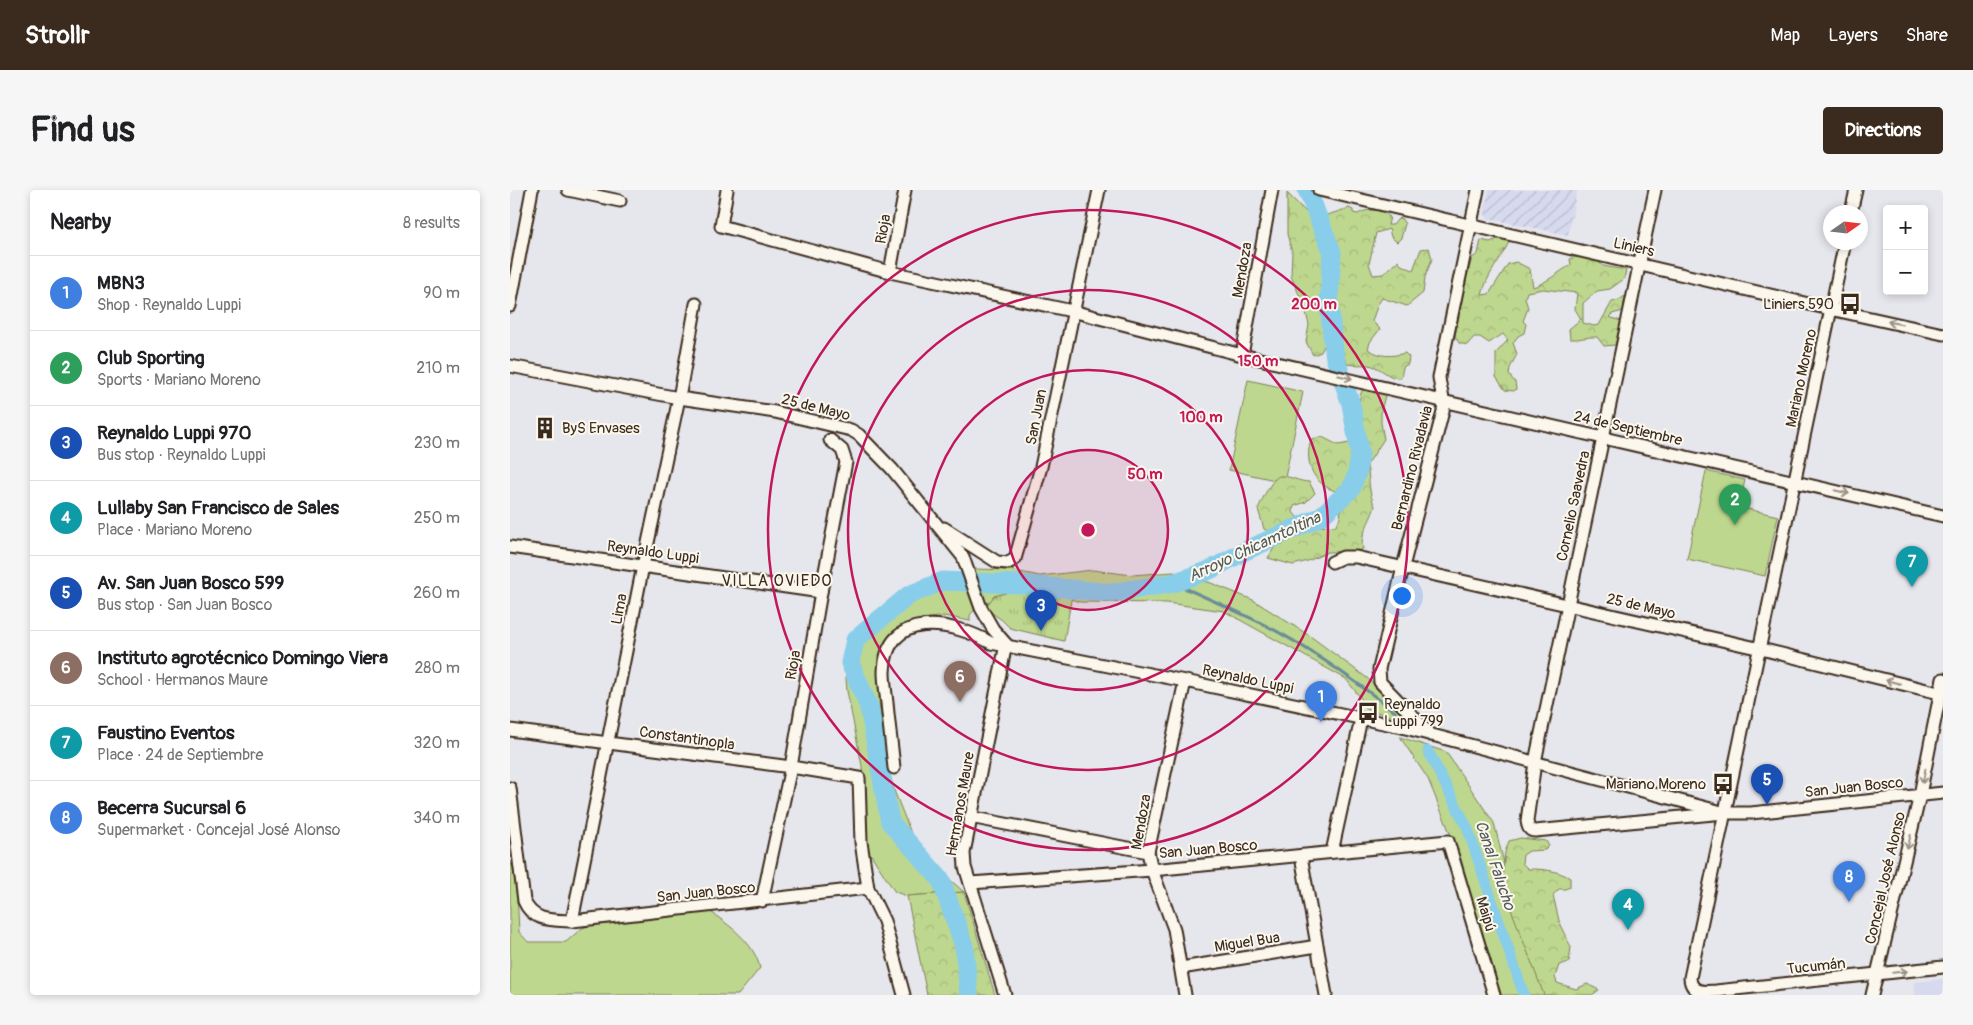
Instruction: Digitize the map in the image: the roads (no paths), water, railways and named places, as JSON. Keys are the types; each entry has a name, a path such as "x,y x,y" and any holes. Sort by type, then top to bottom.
{"street":[{"path":"510,306 532,190"},
{"path":"568,190 620,201"},
{"name":"24 de Septiembre","path":"727,190 721,226 890,272 1072,312 1242,355 1794,480 1943,516"},
{"name":"Rioja","path":"890,272 905,190"},
{"name":"San Juan","path":"936,523 997,562 1008,563 1015,559 1041,467 1099,190"},
{"name":"Mendoza","path":"1242,355 1272,190"},
{"name":"Liniers","path":"1319,190 1943,334"},
{"name":"Bernardino Rivadavia","path":"1431,735 1380,682 1380,669 1444,401 1440,390 1439,377 1478,190"},
{"name":"Cornelio Saavedra","path":"1530,830 1527,822 1535,762 1655,190"},
{"path":"1853,205 1856,190"},
{"name":"Mariano Moreno","path":"1693,988 1690,978 1843,250"},
{"name":"Lima","path":"572,921 643,566 679,398 696,304"},
{"name":"25 de Mayo","path":"510,366 679,398 774,412 851,430 859,435 892,469 963,557 981,608 993,629 1006,644"},
{"name":"Rioja","path":"762,901 791,767 821,592 846,462 842,450 830,440"},
{"name":"Reynaldo Luppi","path":"510,547 821,592"},
{"name":"25 de Mayo","path":"1332,562 1343,557 1356,557 1403,567 1760,649 1942,694"},
{"name":"Reynaldo Luppi","path":"894,768 884,672 890,647 899,636 912,628 924,624 957,628 976,634 991,643 1006,644 1184,681 1431,735 1724,813"},
{"name":"Hermanos Maure","path":"1005,995 965,867 964,853 1006,644"},
{"name":"Concejal José Alonso","path":"1872,995 1920,795 1942,694 1943,679"},
{"name":"Mendoza","path":"1184,681 1148,852 1152,870 1174,929 1185,995"},
{"path":"1332,852 1361,719"},
{"name":"Constantinopla","path":"510,730 791,767 859,778 861,842 868,888"},
{"name":"San Juan Bosco","path":"510,788 524,901 531,913 538,918 572,921 868,888"},
{"name":"San Juan Bosco","path":"1530,830 1724,813 1751,813 1943,792"},
{"path":"970,817 1148,852"},
{"name":"San Juan Bosco","path":"970,883 1152,870 1448,841"},
{"name":"Maipú","path":"1448,841 1494,995"},
{"path":"1301,856 1326,995"},
{"path":"868,888 884,920 904,995"},
{"name":"Miguel Bua","path":"1181,968 1317,946"},
{"name":"Tucumán","path":"1693,988 1702,992 1716,991 1943,967"}],"waterway":[{"name":"Arroyo Chicamtoltina","path":"969,995 964,946 941,880 890,822 869,707 850,663 855,640 909,595 943,581 1018,584 1111,593 1173,583 1210,570 1247,550 1320,517 1351,489 1357,473 1360,454 1351,404 1335,358 1329,302 1332,252 1307,190"},
{"name":"Canal Falucho","path":"1173,583 1279,632 1347,676 1395,712"},
{"name":"Canal Falucho","path":"1428,751 1467,827 1524,995"}],"place":[{"name":"Liniers 590","path":"1850,304"},
{"name":"ByS Envases","path":"545,428"},
{"name":"Club Sporting","path":"1735,525"},
{"name":"Faustino Eventos","path":"1912,587"},
{"name":"Reynaldo Luppi 970","path":"1041,631"},
{"name":"Instituto agrotécnico Domingo Viera","path":"960,702"},
{"name":"Reynaldo Luppi 799","path":"1368,713"},
{"name":"MBN3","path":"1321,722"},
{"name":"Mariano Moreno","path":"1723,784"},
{"name":"Av. San Juan Bosco 599","path":"1767,805"},
{"name":"Becerra Sucursal 6","path":"1849,902"},
{"name":"Lullaby San Francisco de Sales","path":"1628,930"}],"district":[{"name":"VILLA OVIEDO","path":"777,580"}]}
